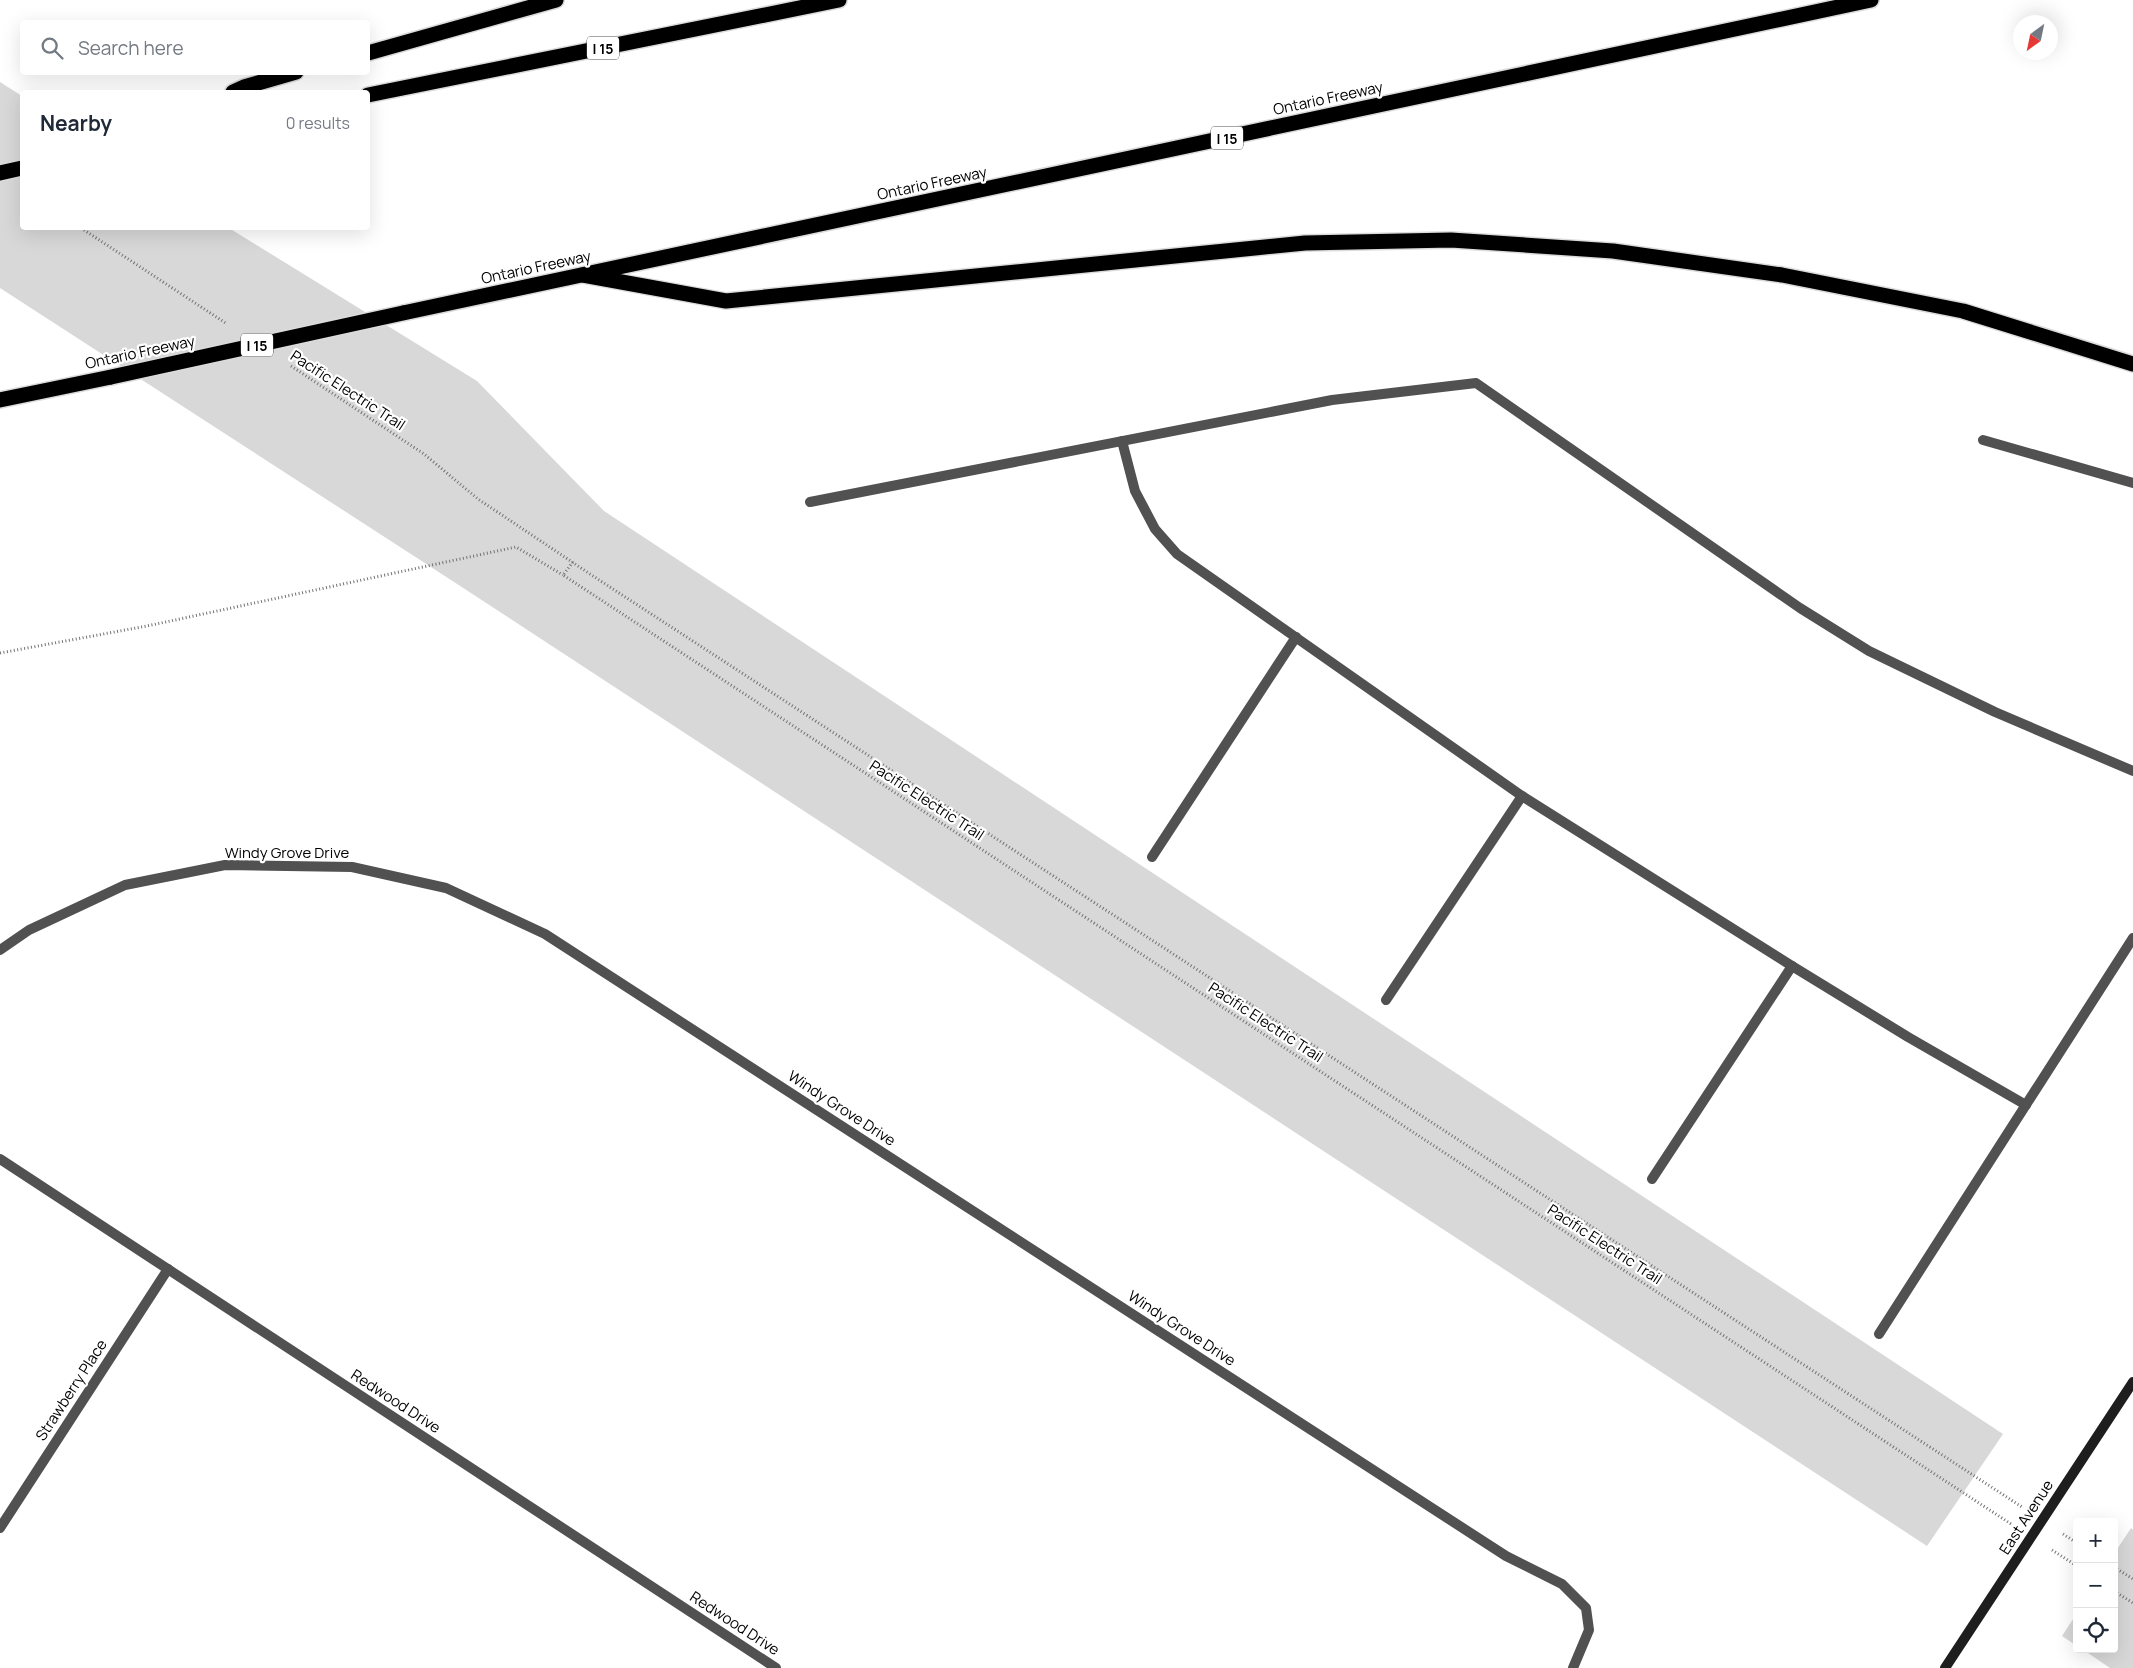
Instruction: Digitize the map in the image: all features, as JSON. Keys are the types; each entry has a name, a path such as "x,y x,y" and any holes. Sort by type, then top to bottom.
{"highway":[{"path":"370,51 556,0"},
{"name":"I 15","path":"370,95 839,0"},
{"name":"Ontario Freeway","path":"0,400 1871,0"},
{"path":"237,90 286,75"},
{"path":"0,173 20,168"},
{"path":"583,276 726,301 1305,243 1451,240 1613,251 1782,275 1963,311 2133,364"}],"main road":[{"name":"East Avenue","path":"1945,1668 2133,1382"}],"street":[{"path":"810,502 1332,400 1476,383 1800,608 1869,651 1995,712 2133,771"},
{"path":"1983,440 2133,483"},
{"path":"1122,441 1135,491 1155,529 1177,554 1522,796 1792,966 1908,1037 2026,1105"},
{"path":"1152,856 1296,636"},
{"path":"1386,1000 1522,796"},
{"name":"Windy Grove Drive","path":"0,950 30,930 125,885 225,865 352,867 446,888 545,934 1506,1556 1562,1584 1586,1608 1589,1630 1573,1668"},
{"path":"1880,1334 2133,938"},
{"path":"1652,1179 1792,966"},
{"name":"Redwood Drive","path":"0,1158 776,1668"},
{"name":"Strawberry Place","path":"0,1528 168,1269"}],"path":[{"path":"84,230 228,325"},
{"name":"Pacific Electric Trail","path":"285,362 424,454 478,499 572,562 1981,1481"},
{"name":"Pacific Electric Trail","path":"0,653 147,626 516,548 563,575 1970,1497"},
{"path":"563,575 572,562"},
{"path":"2118,1570 2133,1579"},
{"path":"2118,1594 2133,1603"}],"shaded area":[{"path":"0,82 20,95 20,230 232,230 477,381 604,511 2003,1434 1927,1546 451,580 0,288"},
{"path":"2131,1528 2133,1530 2133,1668 2110,1668 2088,1653 2118,1653 2118,1548"},
{"path":"2073,1619 2073,1643 2062,1636"}]}
